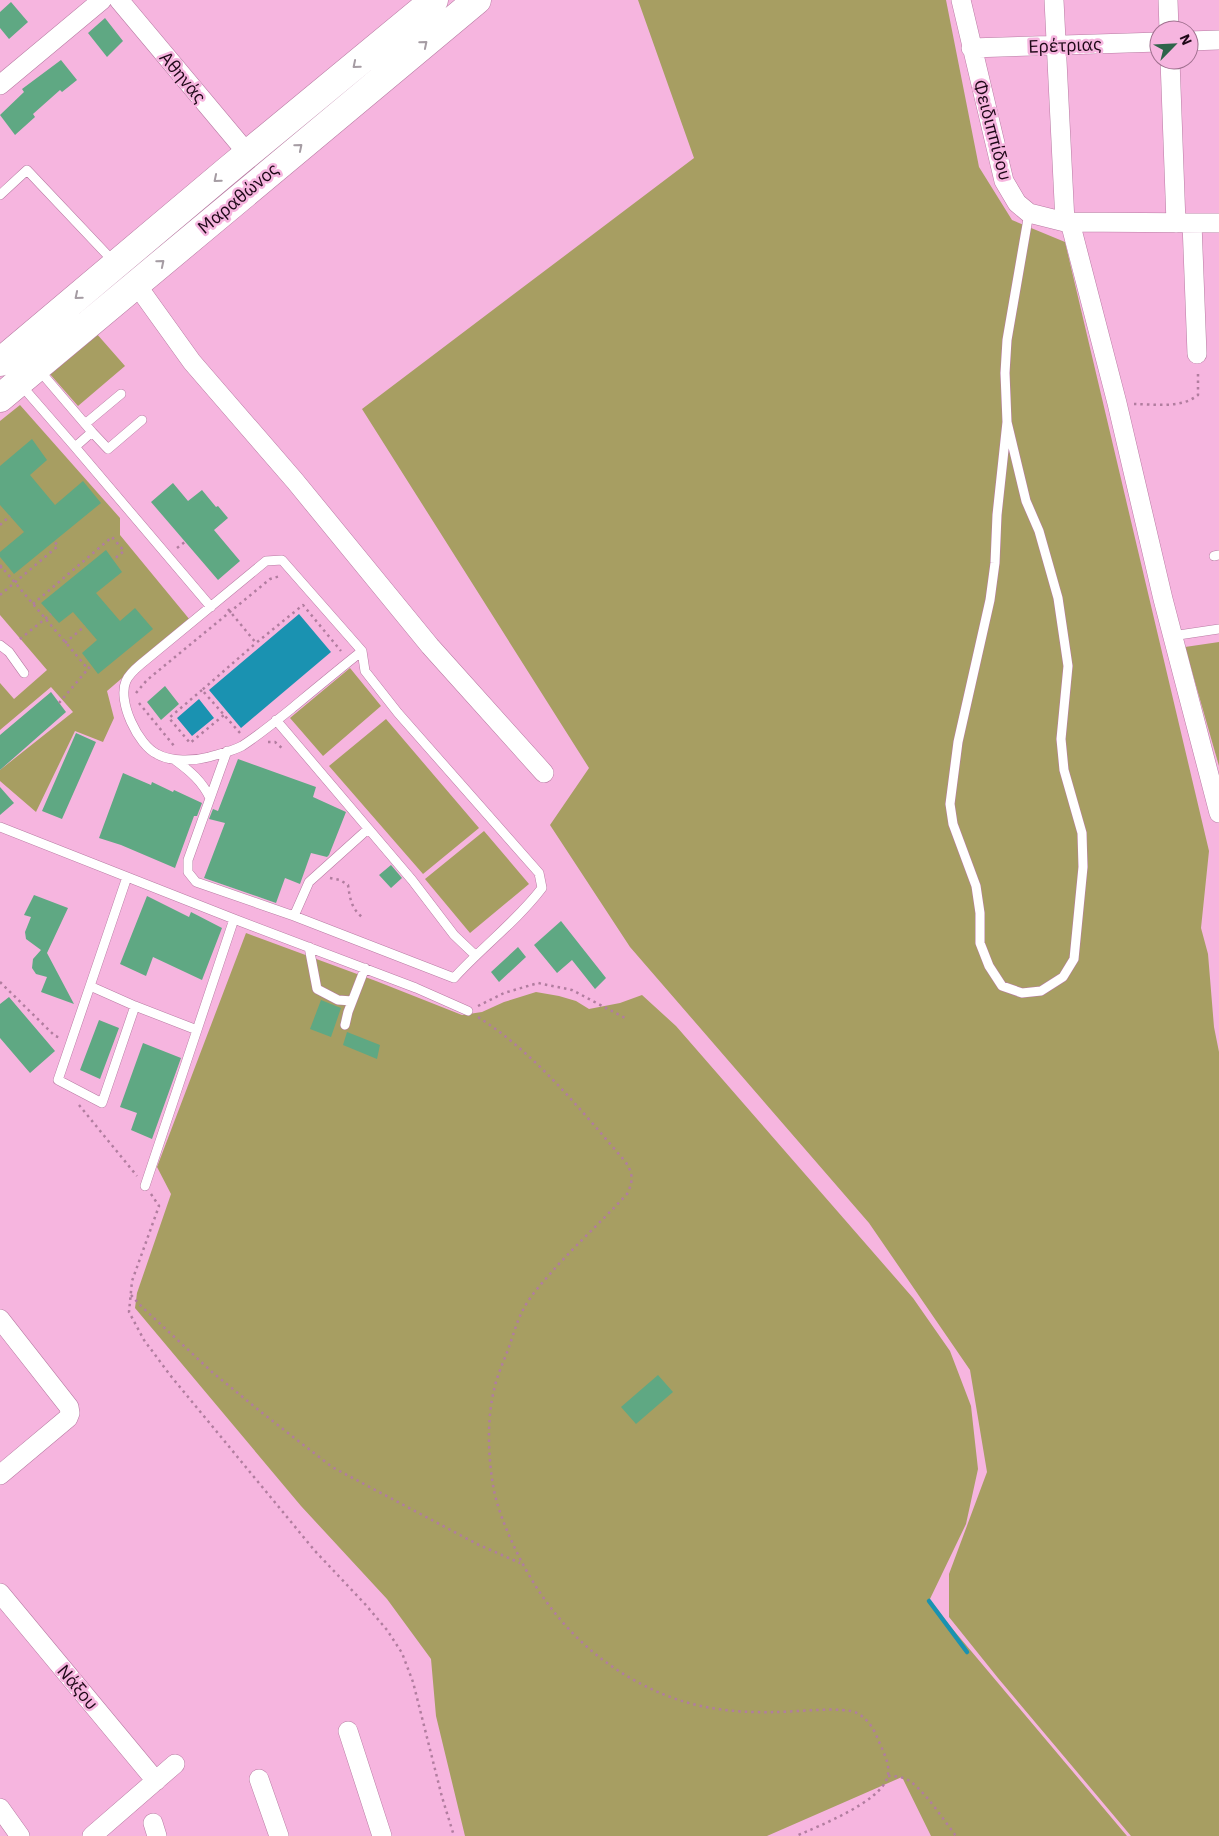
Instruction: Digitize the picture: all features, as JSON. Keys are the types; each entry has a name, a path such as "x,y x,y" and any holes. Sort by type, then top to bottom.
{"main road":[{"name":"Μαραθώνος","path":"19,371 116,264 434,0"},
{"name":"Μαραθώνος","path":"19,371 136,284 477,0"}],"street":[{"path":"0,85 102,0"},
{"name":"Αθηνάς","path":"119,0 248,154"},
{"name":"Φειδιππίδου","path":"960,0 1004,181 1017,203 1029,213"},
{"path":"1054,0 1068,222 1117,404 1172,636 1219,813"},
{"path":"1168,0 1169,20"},
{"path":"1199,41 1219,40"},
{"name":"Ερέτριας","path":"971,48 1149,42"},
{"path":"1171,70 1197,354"},
{"path":"1029,213 1068,222 1219,223"},
{"path":"136,284 192,362 295,481 430,646 544,773"},
{"path":"0,1318 68,1407 70,1413 68,1418 0,1474"},
{"name":"Νάξου","path":"0,1593 156,1780"},
{"path":"348,1731 382,1836"},
{"path":"92,1836 175,1764"},
{"path":"259,1779 279,1836"},
{"path":"0,1808 20,1836"}],"lane":[{"path":"0,195 27,170 116,264"},
{"path":"1007,422 1026,501 1039,531 1058,598 1068,666 1061,739 1064,770 1082,833 1082,867 1074,959 1063,978 1042,991 1022,993 1002,986 989,966 980,943 980,913 976,886 954,824 950,804 952,778 966,700 990,600 995,563 997,515 1007,422 1005,373 1007,340 1029,213"},
{"path":"19,371 85,424 108,449 142,420"},
{"path":"19,371 75,447 211,607"},
{"path":"85,424 121,394"},
{"path":"75,447 92,432"},
{"path":"210,798 204,786 190,771 175,760 156,754 145,744 135,730 124,703 123,691 125,682 131,673 266,561 282,560 362,651 365,671 387,699 540,873 542,888 526,909 454,978 294,916 196,882 188,872 188,860 210,798 226,751"},
{"path":"1172,636 1219,629"},
{"path":"0,645 9,652 24,673"},
{"path":"175,760 208,757 240,747 362,651"},
{"path":"276,720 412,880 454,935 476,955"},
{"path":"0,827 416,988 468,1011"},
{"path":"294,916 309,882 368,829"},
{"path":"127,877 58,1080 102,1102 135,1006"},
{"path":"145,1186 234,919"},
{"path":"309,947 317,988 338,1000 352,1001"},
{"path":"345,1025 365,968"},
{"path":"90,986 197,1030"}],"path":[{"path":"1117,404 1190,402 1198,395 1197,354"},
{"path":"0,525 10,516"},
{"path":"33,605 112,537 124,551 113,560"},
{"path":"0,595 58,546 54,541"},
{"path":"6,564 0,567 88,669"},
{"path":"185,759 139,704 135,693 148,680 270,579 294,572"},
{"path":"220,600 256,643"},
{"path":"224,715 190,743 169,718 303,604 342,651 335,657"},
{"path":"20,639 51,614"},
{"path":"65,643 85,626"},
{"path":"59,703 91,665"},
{"path":"202,690 241,735"},
{"path":"321,871 330,878 340,880 348,885 351,904 355,912 362,917"},
{"path":"0,982 55,1036 70,1041"},
{"path":"468,1011 504,993 538,983 572,990 627,1019"},
{"path":"468,1011 523,1051 550,1076 624,1160 632,1173 632,1182 627,1194 539,1286 521,1313 494,1390 489,1451 493,1487 507,1530 522,1563 547,1604 568,1630 597,1655 635,1681 674,1698 720,1710 776,1712 854,1711 866,1718 884,1752 888,1765 888,1776 883,1789 870,1800 796,1836"},
{"path":"58,1080 145,1186 159,1206 132,1281 129,1312 144,1340 170,1376 315,1551 387,1630 402,1653 413,1682 442,1797 454,1836"},
{"path":"130,1295 212,1372 332,1467 477,1544 522,1563"},
{"path":"888,1776 898,1776 910,1781 920,1790 956,1836"}],"shaded area":[{"path":"638,0 946,0 979,167 1012,220 1065,242 1209,851 1201,928 1208,954 1214,1027 1219,1052 1219,1836 1131,1836 949,1617 949,1574 987,1472 970,1370 869,1223 630,947 550,825 589,768 362,409 694,158"},
{"path":"96,333 125,366 78,406 49,373"},
{"path":"20,405 120,518 120,535 190,620 107,691 114,718 103,742 75,731 36,812 0,781 0,770 73,712 51,687 0,730 0,683 14,699 47,670 0,615 0,421"},
{"path":"1219,642 1219,766 1185,647"},
{"path":"350,668 381,706 323,756 290,718"},
{"path":"386,719 479,828 423,874 329,766"},
{"path":"484,831 529,884 470,933 425,879"},
{"path":"246,933 462,1015 482,1012 504,1002 536,992 576,1001 589,1009 620,1003 642,995 676,1026 913,1298 950,1351 971,1406 978,1469 966,1524 929,1601 1127,1836 931,1836 902,1777 767,1836 465,1836 436,1716 431,1659 387,1599 301,1506 135,1308 137,1293 171,1194 157,1167"}],"water":[{"path":"299,614 331,652 241,728 209,690"},
{"path":"199,699 214,718 192,736 177,718"}],"building":[{"path":"11,2 28,22 9,39 0,28 0,12"},
{"path":"105,18 123,41 107,57 88,33"},
{"path":"61,60 77,80 62,92 60,90 33,114 35,117 15,135 0,115 24,92 22,89"},
{"path":"32,439 47,460 30,475 55,505 83,481 101,503 14,574 0,557 0,552 24,532 0,505 0,466"},
{"path":"173,483 188,501 202,490 228,518 214,530 240,561 218,580 151,502"},
{"path":"106,550 122,572 96,593 120,621 135,608 153,629 98,674 82,653 97,640 73,612 59,623 41,603"},
{"path":"165,686 179,704 161,720 147,702"},
{"path":"51,692 66,712 0,770 0,735"},
{"path":"76,733 96,742 62,819 42,811"},
{"path":"238,759 316,787 313,797 346,812 329,855 327,857 311,853 300,884 285,878 276,903 204,878 225,823 209,819 213,809 218,811"},
{"path":"123,773 151,785 152,782 173,792 174,790 202,803 197,816 194,816 175,868 121,845 99,838"},
{"path":"0,787 14,803 0,815"},
{"path":"391,865 402,878 391,888 379,875"},
{"path":"34,895 68,908 47,953 74,1004 41,992 47,977 36,974 32,968 33,959 41,950 26,939 25,932 31,917 24,915"},
{"path":"147,896 189,917 191,912 222,928 202,980 153,957 146,976 120,964"},
{"path":"561,921 606,978 595,989 572,960 557,973 534,945"},
{"path":"518,947 526,957 499,982 491,972"},
{"path":"9,997 55,1051 30,1073 0,1038 0,1004"},
{"path":"321,1000 341,1008 331,1037 310,1029"},
{"path":"99,1020 119,1028 100,1079 80,1070"},
{"path":"347,1032 380,1045 377,1059 343,1045"},
{"path":"143,1043 181,1058 152,1139 131,1130 137,1113 120,1107"},
{"path":"658,1375 673,1392 636,1424 621,1407"}],"waterway":[{"path":"929,1601 967,1652"}]}
